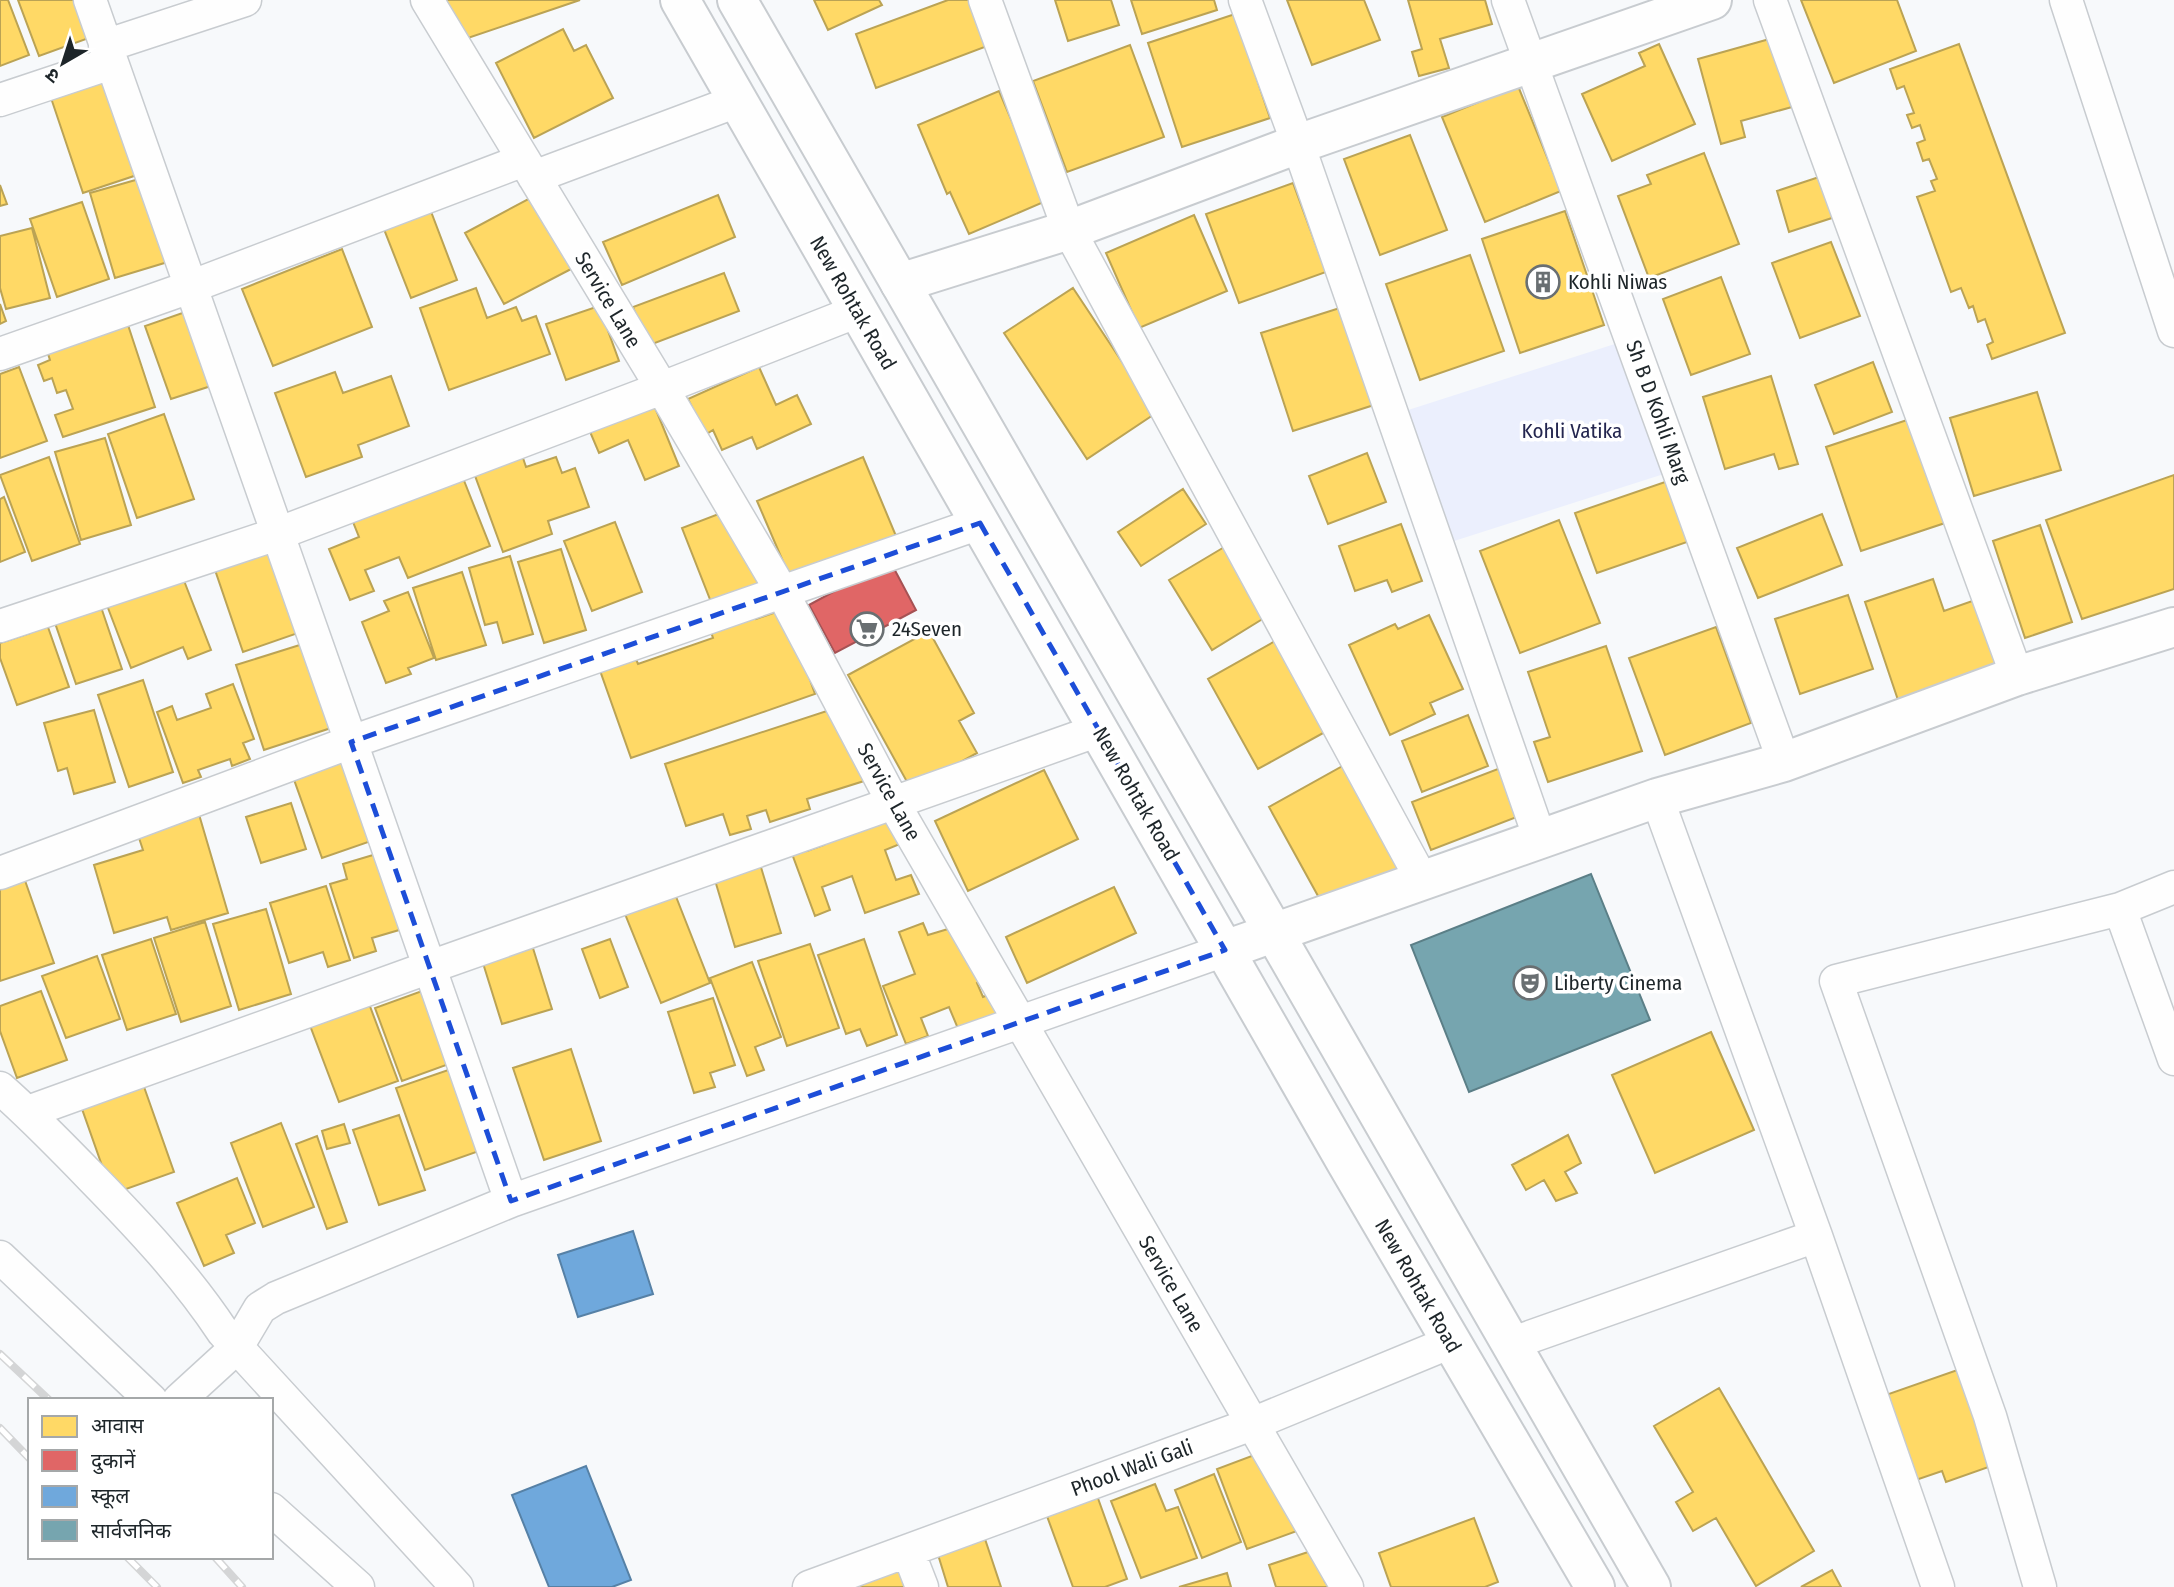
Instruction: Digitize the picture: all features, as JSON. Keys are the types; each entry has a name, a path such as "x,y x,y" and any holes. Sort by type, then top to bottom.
{"main road":[{"name":"New Rohtak Road","path":"680,0 1451,1342 1595,1587"},
{"path":"737,0 1651,1587"},
{"path":"900,283 1069,230 1298,144 1712,0"},
{"path":"1225,950 1657,798 1784,762 2017,676 2174,627"}],"street":[{"path":"90,0 352,742 510,1201"},
{"path":"0,100 245,0"},
{"name":"Service Lane","path":"427,0 781,590 894,804 1347,1587"},
{"path":"985,0 1069,230 1422,880"},
{"path":"1245,0 1298,144 1540,839"},
{"name":"Sh B D Kohli Marg","path":"1508,0 1784,762"},
{"path":"1770,0 2017,676"},
{"path":"2066,0 2174,331"},
{"path":"0,354 529,169 737,101"},
{"path":"0,626 277,534 858,311"},
{"path":"0,873 352,742 781,590 980,523"},
{"path":"28,1112 1099,730"},
{"path":"1657,798 1816,1236 1938,1587"},
{"path":"2040,1587 1990,1416 1836,981 2120,909 2174,887"},
{"path":"2120,909 2174,1059"},
{"path":"181,1398 237,1347 260,1307 276,1298 510,1201 1225,950"},
{"path":"0,1088 28,1112 140,1227 207,1308 223,1332 457,1587"},
{"path":"1510,1345 1816,1236"},
{"path":"0,1257 149,1398"},
{"name":"Phool Wali Gali","path":"809,1587 1252,1424 1451,1342"},
{"path":"273,1511 358,1587"},
{"path":"908,1550 922,1587"}],"highlighted area":[{"path":"980,523 1225,950 511,1201 351,742"}],"green space":[{"name":"Kohli Vatika","path":"1621,342 1667,473 1451,542 1405,411"}],"building: आवास":[{"path":"0,0 8,0 29,55 0,66"},
{"path":"18,0 87,0 100,34 39,56"},
{"path":"445,0 580,0 459,41"},
{"path":"814,0 879,0 882,5 828,30"},
{"path":"948,0 973,0 990,45 876,88 856,34"},
{"path":"1055,0 1111,0 1119,25 1068,41"},
{"path":"1131,0 1214,0 1217,10 1142,34"},
{"path":"1287,0 1364,0 1380,40 1312,65"},
{"path":"1408,0 1485,0 1492,24 1440,39 1449,68 1419,76 1412,52 1422,49"},
{"path":"1801,0 1897,0 1916,51 1834,83"},
{"path":"1235,14 1270,118 1182,147 1148,43"},
{"path":"563,29 574,51 586,45 613,98 534,138 496,63"},
{"path":"1773,38 1792,107 1741,121 1745,137 1721,144 1698,59"},
{"path":"1659,44 1695,124 1612,161 1582,94 1645,66 1639,53"},
{"path":"1959,44 2065,333 1992,359 1987,345 1993,342 1985,319 1978,322 1973,306 1969,308 1961,288 1951,292 1917,197 1935,191 1931,181 1937,179 1929,159 1923,161 1917,143 1925,140 1920,125 1912,128 1907,115 1914,113 1904,86 1897,89 1890,69"},
{"path":"1130,45 1164,137 1067,172 1033,81"},
{"path":"110,75 143,173 83,193 50,95"},
{"path":"1518,86 1561,191 1485,222 1442,117"},
{"path":"999,91 1046,201 969,234 950,192 947,194 918,125"},
{"path":"1410,135 1447,230 1380,255 1344,159"},
{"path":"1704,153 1739,244 1649,278 1618,196 1651,184 1647,175"},
{"path":"1822,176 1835,217 1789,232 1777,191"},
{"path":"146,177 171,261 115,278 90,193"},
{"path":"1293,183 1326,272 1239,303 1206,214"},
{"path":"0,185 7,204 0,206"},
{"path":"718,195 735,237 622,285 603,242"},
{"path":"534,196 573,268 504,304 465,233"},
{"path":"427,201 457,280 411,298 380,219"},
{"path":"82,202 109,279 57,297 30,219"},
{"name":"Kohli Niwas","path":"1565,211 1604,325 1520,353 1482,239"},
{"path":"1194,215 1227,291 1139,328 1106,253"},
{"path":"32,228 50,298 6,309 0,288 0,236"},
{"path":"1831,242 1860,316 1800,338 1772,263"},
{"path":"342,249 372,327 273,366 242,289"},
{"path":"1470,255 1504,351 1420,380 1386,284"},
{"path":"724,273 739,311 647,346 633,307"},
{"path":"1721,277 1750,354 1691,375 1663,299"},
{"path":"476,288 487,318 516,307 522,321 536,316 550,354 449,390 420,308"},
{"path":"1073,288 1156,413 1087,459 1004,333"},
{"path":"0,304 6,321 0,324"},
{"path":"599,306 619,361 566,380 546,324"},
{"path":"1346,306 1377,404 1293,431 1261,333"},
{"path":"191,310 217,384 171,399 145,326"},
{"path":"128,325 155,407 63,437 55,415 73,409 66,390 57,393 52,378 44,381 38,365 50,360 45,345"},
{"path":"1873,362 1892,412 1834,434 1815,385"},
{"path":"19,367 47,441 0,458 0,374"},
{"path":"759,367 776,405 797,395 811,424 757,449 752,437 722,450 713,430 705,435 688,399"},
{"path":"335,372 343,393 391,376 409,426 358,445 362,457 306,477 275,393"},
{"path":"1771,376 1798,464 1779,469 1774,454 1725,469 1703,397"},
{"path":"2037,392 2061,470 1974,496 1950,418"},
{"path":"652,400 679,466 645,480 628,440 599,453 588,427"},
{"path":"164,414 194,499 137,518 108,434"},
{"path":"1913,418 1948,522 1861,551 1826,447"},
{"path":"105,438 131,525 81,540 55,452"},
{"path":"1367,453 1386,502 1328,524 1309,476"},
{"path":"522,455 526,467 556,457 562,473 575,468 589,507 548,521 552,534 503,552 474,473"},
{"path":"49,457 80,544 32,561 0,475"},
{"path":"863,457 896,536 791,580 757,501"},
{"path":"459,468 490,546 408,578 399,557 365,570 374,591 350,600 329,549 359,537 349,512"},
{"path":"2174,475 2174,589 2082,619 2046,520"},
{"path":"1668,481 1690,541 1597,573 1575,513"},
{"path":"1183,489 1206,524 1141,566 1118,532"},
{"path":"4,497 25,552 0,562 0,499"},
{"path":"729,510 760,589 713,607 682,528"},
{"path":"1822,514 1842,565 1758,598 1737,548"},
{"path":"1559,520 1600,623 1520,653 1480,551"},
{"path":"615,522 642,592 592,611 564,541"},
{"path":"1401,524 1422,581 1392,592 1387,580 1355,591 1339,546"},
{"path":"2040,525 2072,622 2025,638 1993,541"},
{"path":"270,544 301,632 243,652 213,564"},
{"path":"1226,546 1269,615 1212,650 1169,580"},
{"path":"561,549 586,630 544,643 518,562"},
{"path":"510,556 533,634 503,643 497,622 485,625 469,568"},
{"path":"462,572 486,645 436,660 413,588"},
{"path":"181,573 211,650 188,659 183,647 131,668 103,595"},
{"path":"1933,579 1944,611 1978,599 2004,674 1901,709 1865,602"},
{"path":"408,592 434,658 408,668 411,674 386,683 362,622 389,611 384,601"},
{"path":"1848,595 1873,669 1800,694 1775,619"},
{"path":"100,604 122,669 76,684 54,620"},
{"path":"752,608 756,619 785,609 815,694 631,758 597,662 632,650 638,664 713,638 708,623"},
{"path":"43,613 69,687 17,705 0,658 0,643 30,633 25,619"},
{"path":"1429,615 1463,689 1430,703 1435,714 1390,735 1349,645 1395,624 1398,629"},
{"path":"1716,627 1751,723 1665,755 1629,658"},
{"path":"929,631 974,713 959,721 977,753 911,789 848,675"},
{"path":"1284,636 1334,727 1258,769 1208,679"},
{"path":"306,643 334,727 264,750 236,665"},
{"path":"1606,646 1642,751 1548,782 1534,742 1550,737 1528,672"},
{"path":"143,680 173,772 129,787 98,695"},
{"path":"233,684 254,739 243,743 250,759 232,766 230,759 198,770 201,777 183,783 157,712 172,706 177,720 211,708 206,694"},
{"path":"839,707 864,781 807,799 810,809 770,822 766,810 747,816 751,829 730,835 723,814 686,826 665,764"},
{"path":"94,710 115,782 74,794 67,768 58,771 44,723"},
{"path":"1468,715 1488,766 1422,792 1402,741"},
{"path":"347,755 377,839 322,858 292,774"},
{"path":"1348,763 1414,874 1323,905 1269,807"},
{"path":"1503,767 1522,815 1431,850 1412,802"},
{"path":"1044,770 1078,839 968,891 935,821"},
{"path":"291,803 306,849 261,863 246,817"},
{"path":"198,811 228,913 171,930 167,917 114,933 94,865 143,850 136,829"},
{"path":"890,816 900,844 885,850 896,880 911,875 919,894 865,913 852,876 822,887 830,910 815,916 791,851 805,846 807,851 824,845 822,840"},
{"path":"383,852 406,928 372,938 376,951 354,958 330,884 347,879 343,864"},
{"path":"760,864 781,933 735,947 714,877"},
{"path":"22,872 54,963 0,981 0,879"},
{"path":"326,886 350,960 328,967 323,952 289,963 270,903"},
{"path":"1114,887 1136,933 1027,983 1006,937"},
{"path":"673,889 710,983 661,1003 623,909"},
{"path":"266,909 291,994 239,1010 213,924"},
{"path":"205,922 231,1006 181,1022 154,938"},
{"path":"923,923 928,935 958,926 984,980 977,983 983,997 991,994 999,1016 959,1031 949,1007 921,1018 928,1036 906,1044 883,986 915,974 899,932"},
{"path":"151,939 176,1014 127,1030 102,955"},
{"path":"610,939 628,987 600,998 582,949"},
{"path":"864,939 897,1035 867,1046 860,1029 846,1034 818,955"},
{"path":"810,944 839,1028 787,1046 758,961"},
{"path":"532,945 552,1009 502,1024 482,960"},
{"path":"97,956 120,1019 66,1038 42,976"},
{"path":"752,962 781,1037 755,1047 764,1070 747,1076 710,978"},
{"path":"41,991 67,1060 17,1078 0,1031 0,1006"},
{"path":"422,991 449,1064 402,1081 375,1008"},
{"path":"365,993 398,1081 339,1102 306,1015"},
{"path":"713,998 735,1065 710,1073 715,1087 694,1093 668,1012"},
{"path":"1711,1032 1754,1130 1655,1173 1612,1075"},
{"path":"571,1049 601,1141 544,1160 513,1068"},
{"path":"454,1068 482,1150 425,1170 396,1088"},
{"path":"143,1084 174,1172 112,1194 81,1106"},
{"path":"399,1115 425,1190 379,1205 353,1130"},
{"path":"281,1123 314,1207 263,1227 231,1143"},
{"path":"344,1124 350,1143 327,1149 322,1131"},
{"path":"1568,1135 1581,1163 1565,1172 1577,1193 1556,1201 1544,1180 1526,1190 1512,1165"},
{"path":"317,1136 347,1222 327,1229 296,1144"},
{"path":"237,1178 255,1223 226,1235 234,1253 204,1266 177,1203"},
{"path":"1966,1367 2000,1463 1946,1482 1942,1471 1910,1482 1880,1397"},
{"path":"1719,1388 1814,1551 1756,1586 1716,1518 1693,1531 1676,1502 1693,1492 1654,1426"},
{"path":"1265,1451 1297,1531 1247,1549 1217,1469"},
{"path":"1214,1474 1241,1542 1202,1558 1175,1490"},
{"path":"1155,1484 1166,1511 1178,1507 1197,1558 1141,1578 1111,1501"},
{"path":"1095,1490 1127,1579 1105,1587 1073,1587 1044,1508"},
{"path":"1474,1518 1498,1582 1485,1587 1391,1587 1379,1553"},
{"path":"982,1530 1001,1587 948,1587 935,1545"},
{"path":"1314,1550 1325,1582 1333,1579 1336,1587 1276,1587 1269,1565"},
{"path":"906,1559 915,1587 835,1587"},
{"path":"1832,1570 1841,1587 1801,1587"},
{"path":"1227,1573 1231,1587 1179,1587"}],"building: दुकानें":[{"path":"890,561 916,610 835,653 809,605"}],"building: स्कूल":[{"path":"633,1231 653,1294 578,1317 558,1255"},
{"path":"586,1466 631,1580 612,1587 549,1587 512,1495"}],"building: सार्वजनिक":[{"name":"Liberty Cinema","path":"1591,874 1650,1020 1469,1092 1411,945"}],"railway":[{"path":"0,1354 47,1398"},
{"path":"0,1428 28,1457"},
{"path":"129,1559 157,1587"},
{"path":"217,1559 242,1587"}],"place":[{"name":"Kohli Niwas","path":"1543,282"},
{"name":"24Seven","path":"867,629"},
{"name":"Liberty Cinema","path":"1530,983"}]}
